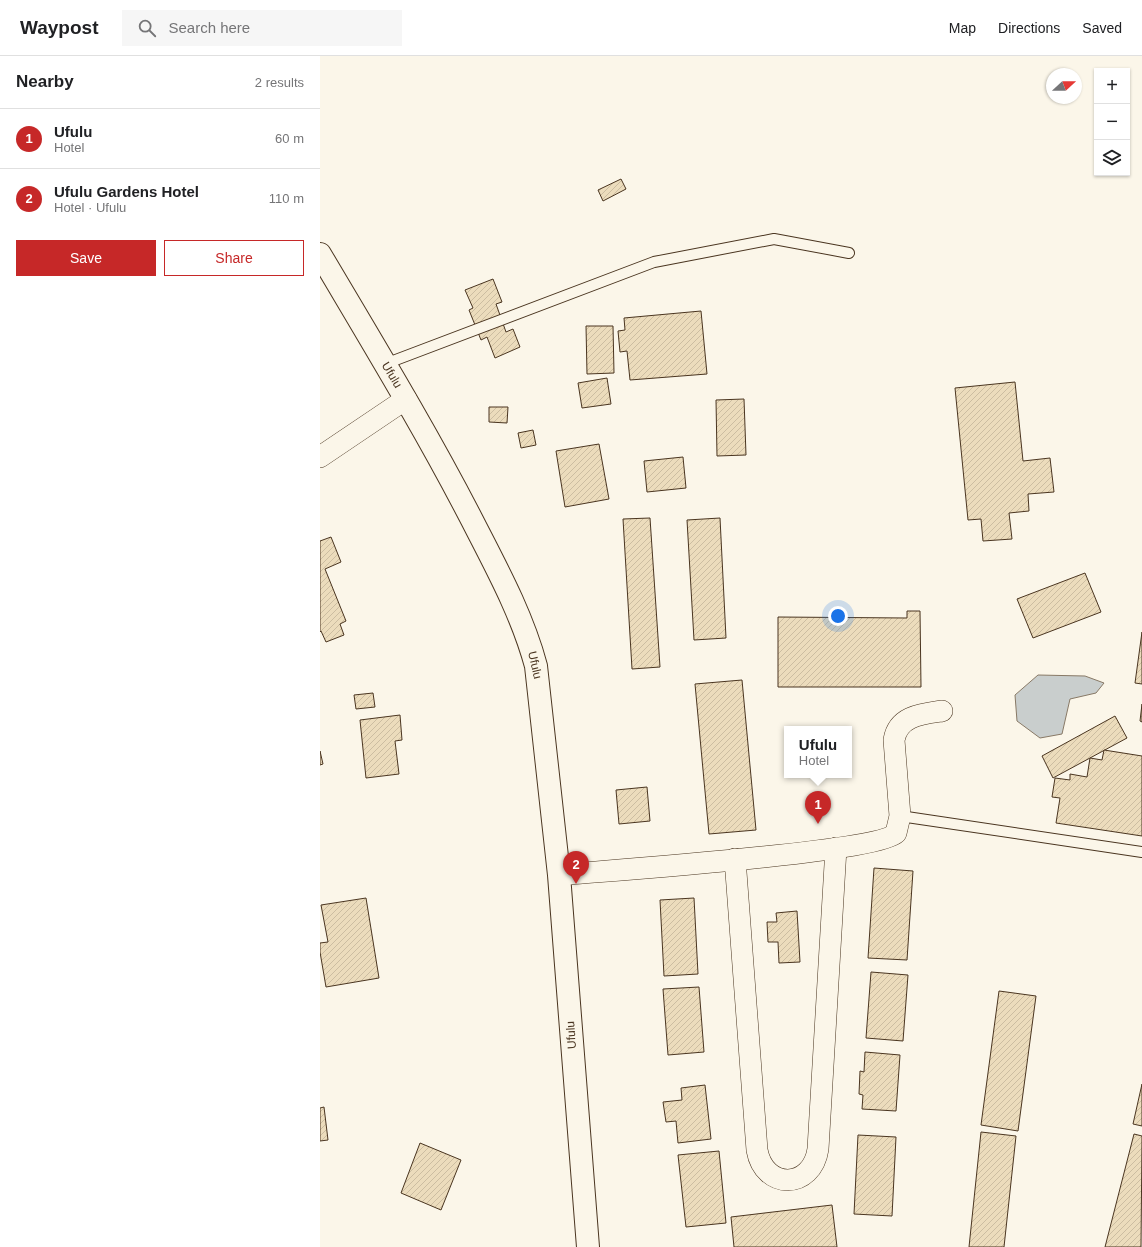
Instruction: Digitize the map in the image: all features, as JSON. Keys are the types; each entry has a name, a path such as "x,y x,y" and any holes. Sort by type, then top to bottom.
{"street":[{"name":"Ufulu","path":"320,254 445,468 482,538 514,604 528,638 536,666 541,693 559,874 588,1247"},
{"path":"320,457 406,400"},
{"path":"559,874 735,859 836,848 881,841 893,836 896,833 900,816 894,740 896,731 910,718 942,710"},
{"path":"735,859 758,1155 764,1170 782,1180 793,1180 803,1176 811,1169 816,1160 818,1149 836,848"}],"lane":[{"path":"385,364 654,262 774,239 849,253"},
{"path":"900,816 1142,852"}],"shaded area":[{"path":"1038,675 1085,676 1104,683 1096,693 1070,699 1062,734 1040,738 1017,721 1015,695"}],"building":[{"path":"621,179 626,189 603,201 598,190"},
{"path":"493,279 502,302 496,304 506,332 513,329 520,347 495,358 487,337 481,340 469,310 473,308 465,290"},
{"path":"701,311 707,374 630,380 627,351 620,352 618,331 625,330 624,318"},
{"path":"586,326 613,326 614,373 587,374"},
{"path":"607,378 611,404 582,408 578,383"},
{"path":"1015,382 1023,461 1050,458 1054,492 1028,494 1029,511 1009,513 1012,539 983,541 981,519 968,520 955,388"},
{"path":"744,399 746,455 717,456 716,400"},
{"path":"489,407 508,407 507,423 489,422"},
{"path":"533,430 536,445 521,448 518,433"},
{"path":"599,444 609,499 565,507 556,451"},
{"path":"683,457 686,488 647,492 644,461"},
{"path":"650,518 660,667 632,669 623,519"},
{"path":"720,518 726,638 694,640 687,520"},
{"path":"331,537 341,562 325,569 346,621 340,624 344,635 326,642 321,631 320,632 320,541"},
{"path":"1085,573 1101,612 1033,638 1017,599"},
{"path":"907,611 920,611 921,687 778,687 778,617 907,618"},
{"path":"1142,632 1142,684 1135,683"},
{"path":"742,680 756,830 709,834 695,684"},
{"path":"373,693 375,707 356,709 354,695"},
{"path":"1142,704 1142,722 1140,721"},
{"path":"400,715 402,740 395,741 399,774 366,778 360,720"},
{"path":"1115,716 1127,738 1053,778 1042,756"},
{"path":"1104,750 1142,756 1142,836 1056,823 1060,798 1052,797 1055,778 1070,780 1070,774 1087,777 1090,758 1102,760"},
{"path":"320,751 323,764 320,765"},
{"path":"647,787 650,821 619,824 616,790"},
{"path":"874,868 913,871 907,960 868,958"},
{"path":"366,898 379,978 326,987 320,952 320,943 328,942 321,905"},
{"path":"694,898 698,974 664,976 660,900"},
{"path":"797,911 800,962 779,963 778,942 768,942 767,922 777,922 776,913"},
{"path":"871,972 908,975 903,1041 866,1038"},
{"path":"699,987 704,1052 668,1055 663,989"},
{"path":"999,991 1036,996 1018,1131 981,1125"},
{"path":"865,1052 900,1055 896,1111 862,1109 863,1095 859,1094 860,1071 864,1072"},
{"path":"1142,1084 1142,1126 1133,1124"},
{"path":"705,1085 711,1139 678,1143 676,1121 666,1122 663,1102 682,1100 681,1088"},
{"path":"324,1107 328,1140 320,1141 320,1108"},
{"path":"981,1132 1016,1136 1004,1247 969,1247"},
{"path":"1134,1134 1142,1136 1141,1247 1105,1247"},
{"path":"858,1135 896,1137 892,1216 854,1214"},
{"path":"420,1143 461,1160 441,1210 401,1193"},
{"path":"719,1151 726,1223 686,1227 678,1155"},
{"path":"832,1205 837,1247 734,1247 731,1217"}],"place":[{"name":"Ufulu","path":"818,824"},
{"name":"Ufulu Gardens Hotel","path":"576,884"}]}
